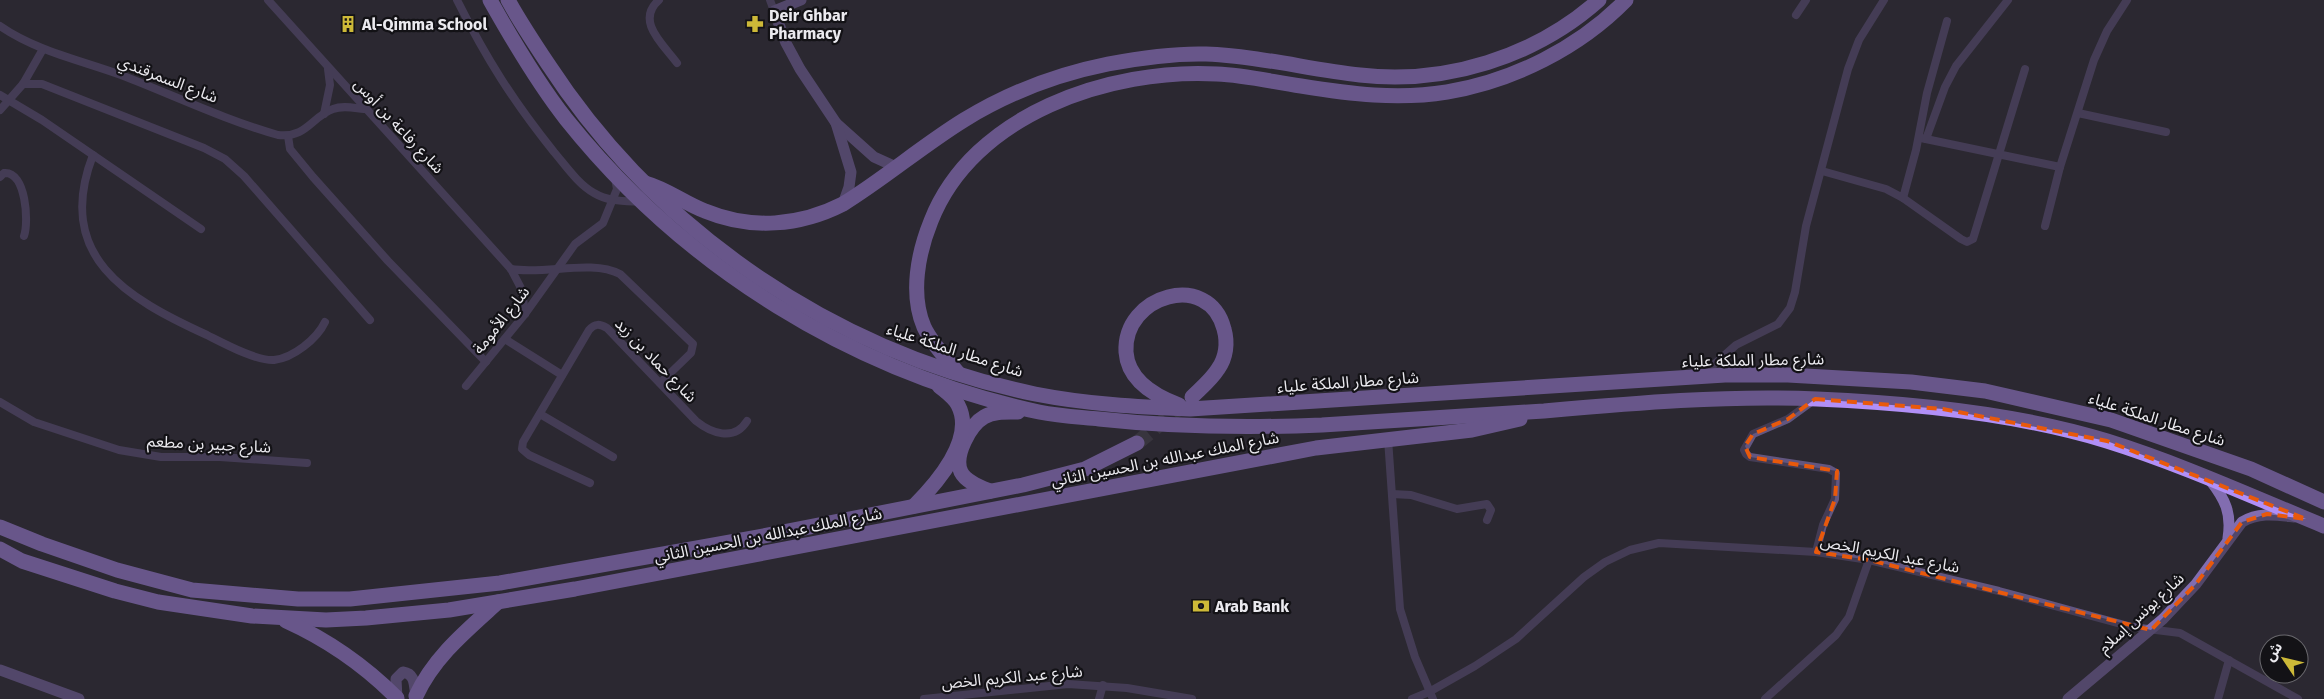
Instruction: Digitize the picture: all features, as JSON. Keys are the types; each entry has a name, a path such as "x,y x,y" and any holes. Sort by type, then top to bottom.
{"highway":[{"name":"شارع مطار الملكة علياء","path":"490,0 549,96 582,137 642,202 712,262 774,305 844,344 936,383 1044,413 1148,424 1226,427 1321,425 1544,411 1674,400 1790,398 1943,410 1995,416 2107,441 2324,526"},
{"name":"شارع مطار الملكة علياء","path":"508,0 526,32 580,110 669,208 709,242 785,295 814,312 885,346 958,373 1036,394 1120,406 1730,376 1788,375 1872,379 1949,386 2002,395 2111,420 2251,469 2324,502"},
{"path":"645,183 668,191 704,211 748,222 796,221 825,213 843,204 962,121 1016,94 1062,77 1156,56 1205,54 1254,58 1360,75 1413,76 1462,70 1518,51 1552,35 1599,0"},
{"path":"958,373 934,344 921,318 918,306 917,281 924,242 940,200 959,173 982,149 1031,114 1050,104 1099,87 1180,74 1238,76 1336,92 1370,95 1407,96 1475,86 1522,70 1548,57 1586,34 1626,0"},
{"path":"1407,96 1413,76"},
{"path":"1181,294 1202,301 1220,318 1226,336 1224,358 1218,369 1191,403 1167,401 1147,389 1131,371 1126,358 1127,336 1138,315 1155,302 1171,295 1181,294"},
{"path":"914,506 943,475 954,452 962,427 958,405 936,383"},
{"name":"شارع الملك عبدالله بن الحسين الثاني","path":"0,549 22,561 115,591 210,612 326,620 426,613 622,581 1316,448 1472,430 1516,421 1544,411"},
{"path":"990,491 968,480 961,472 959,462 961,453 973,428 983,417 996,413 1044,413"},
{"name":"شارع الملك عبدالله بن الحسين الثاني","path":"0,527 117,570 192,590 298,599 350,599 500,583 724,543 990,491 1074,473 1097,464 1137,443"},
{"path":"416,697 426,675 446,651 498,602"},
{"path":"277,618 316,636 351,658 397,699"}],"street":[{"name":"شارع رفاعة بن أوس","path":"268,0 364,109 511,269 522,290 525,314"},
{"path":"457,0 489,60 523,113 583,185 592,192 613,201 642,202"},
{"path":"659,0 650,10 649,23 676,63"},
{"path":"770,0 786,43 800,69 836,123 874,156 896,167"},
{"path":"774,11 802,0"},
{"path":"1796,15 1806,0"},
{"path":"1700,377 1736,345 1771,328 1787,315 1795,292 1806,226 1851,58 1884,0"},
{"path":"1903,198 1922,139 1956,66 2008,0"},
{"path":"2045,226 2060,167 2100,43 2127,0"},
{"path":"1922,139 1927,93 1947,21"},
{"name":"شارع السمرقندي","path":"0,26 11,34 43,48 118,74 254,128 288,136"},
{"path":"0,110 23,84 43,48"},
{"path":"324,114 330,85 328,66"},
{"path":"1822,171 1847,176 1886,189 1903,198 1961,239 1970,241 1977,229 2025,69"},
{"path":"23,84 42,84 204,148 225,159 244,176 370,320"},
{"path":"0,95 93,155 201,229"},
{"path":"364,109 341,107 331,109 303,131 288,136 290,149 313,178 388,261 486,362"},
{"path":"2078,113 2166,132"},
{"path":"836,123 850,172 849,187 843,204"},
{"path":"1922,139 2060,167"},
{"path":"93,155 84,182 81,216 91,248 112,278 124,288 156,308 219,341 265,359 284,357 310,341 324,322"},
{"path":"0,177 8,172 15,177 23,190 28,226 24,236"},
{"path":"613,172 617,189 613,201"},
{"name":"شارع الأمومة","path":"466,386 525,314 575,244 600,226 606,218 613,201"},
{"path":"511,269 534,272 594,268 611,270 620,274 691,341 694,347 691,353 660,383"},
{"name":"شارع حماد بن زيد","path":"590,482 523,451 523,442 589,330 599,324 610,331 696,421 708,430 722,434 734,432 747,421"},
{"path":"505,339 562,375"},
{"path":"1718,360 1730,376"},
{"path":"1790,398 1794,403 1792,416"},
{"path":"1815,399 1792,416 1752,434 1746,442 1744,452 1750,457 1829,469 1836,473 1835,499 1823,525 1816,552"},
{"name":"شارع جبير بن مطعم","path":"0,402 34,422 118,450 161,458 228,457 307,463"},
{"path":"540,414 613,458"},
{"path":"1388,439 1400,609 1415,657 1431,695"},
{"path":"2210,480 2220,492 2227,505 2229,521 2227,542"},
{"path":"1392,494 1411,495 1458,508 1486,504 1491,510 1487,520"},
{"name":"شارع يونس إسلام","path":"2068,699 2151,630 2196,584 2238,526 2250,517 2267,514 2306,519"},
{"name":"شارع عبد الكريم الخص","path":"1412,699 1431,695 1516,639 1584,577 1605,562 1630,550 1659,543 1816,552 1869,560 2151,630 2180,633 2298,699"},
{"path":"1765,699 1836,635 1849,617 1869,560"},
{"path":"2218,699 2229,660"},
{"path":"0,670 79,699"},
{"path":"397,699 396,680 403,672 409,673 414,677 416,697"},
{"name":"شارع عبد الكريم الخص","path":"924,699 1045,685 1103,685 1192,699"},
{"path":"1099,699 1103,685"}],"highlighted area":[{"path":"1815,399 1943,409 2107,441 2306,519 2267,514 2242,522 2196,584 2151,630 1869,560 1816,552 1835,499 1837,471 1750,457 1745,446 1753,434 1788,419"}],"tunnel":[{"path":"1137,443 1185,403"}],"place":[{"name":"Al-Qimma School","path":"348,24"},
{"name":"Deir Ghbar Pharmacy","path":"755,24"},
{"name":"Arab Bank","path":"1201,606"}]}
